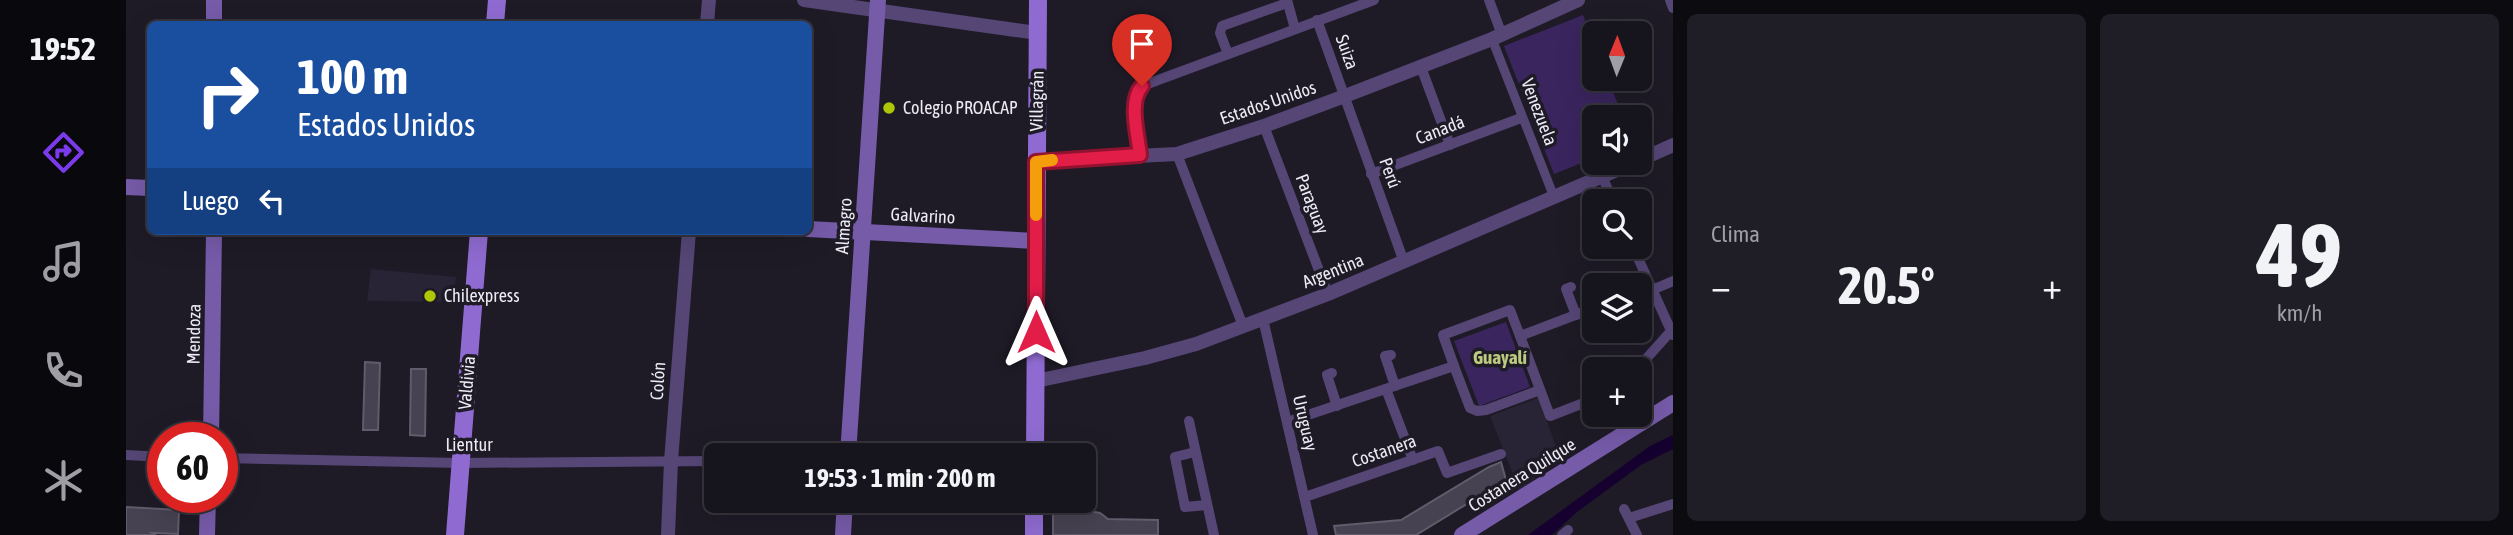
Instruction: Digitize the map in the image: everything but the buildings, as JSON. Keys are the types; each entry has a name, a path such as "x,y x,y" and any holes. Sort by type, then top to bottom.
{"main road":[{"path":"214,0 214,21"},
{"path":"495,21 497,0"},
{"name":"Villagrán","path":"1035,443 1038,0"},
{"name":"Almagro","path":"849,443 878,5"},
{"path":"126,187 147,188"},
{"name":"Galvarino","path":"812,229 1036,241"},
{"name":"Mendoza","path":"211,422 214,235"},
{"name":"Valdivia","path":"455,535 479,235"},
{"name":"Costanera Quilque","path":"1462,535 1673,403"},
{"path":"207,535 208,513"},
{"path":"843,535 844,513"},
{"path":"1034,513 1034,535"}],"street":[{"path":"707,21 709,0"},
{"path":"804,0 878,5 1037,33"},
{"path":"1140,155 1135,94 1142,86 1374,0"},
{"name":"Venezuela","path":"1489,0 1521,118 1554,197"},
{"path":"1670,0 1673,8"},
{"path":"1227,54 1220,33 1222,26 1287,1 1295,29"},
{"name":"Estados Unidos","path":"1036,162 1177,154 1264,126 1421,67 1497,37 1572,1"},
{"name":"Suiza","path":"1317,20 1345,96"},
{"path":"1421,67 1450,145"},
{"name":"Perú","path":"1345,96 1404,262"},
{"name":"Canadá","path":"1371,174 1521,118"},
{"name":"Paraguay","path":"1264,126 1328,294"},
{"path":"1652,155 1673,145"},
{"path":"1177,154 1242,326"},
{"path":"1602,176 1608,189"},
{"name":"Argentina","path":"1036,381 1172,351 1263,319 1404,262 1602,176"},
{"name":"Colón","path":"668,535 689,235"},
{"path":"1652,288 1673,281"},
{"path":"1571,287 1566,289 1576,315"},
{"path":"1649,357 1672,333 1652,296"},
{"path":"1540,390 1486,410 1477,411 1470,408 1443,335 1510,310 1550,416 1582,403"},
{"path":"1520,336 1582,313"},
{"name":"Uruguay","path":"1263,319 1313,535"},
{"path":"1391,355 1385,356 1390,388 1413,460"},
{"path":"1287,422 1454,366"},
{"path":"1332,373 1327,375 1337,405"},
{"path":"1189,421 1214,535"},
{"name":"Costanera","path":"1305,497 1438,451 1447,473 1501,454"},
{"path":"1195,452 1175,457 1185,507 1208,505"},
{"path":"126,455 147,456"},
{"name":"Lientur","path":"238,458 461,463 704,461"},
{"path":"1637,535 1627,513 1673,505"}],"shaded area":[{"path":"1583,15 1585,21 1582,21 1582,91 1613,91 1618,105 1582,105 1582,163 1554,174 1504,46"},
{"path":"371,269 456,277 453,302 367,301"},
{"path":"1506,322 1530,387 1479,406 1454,341"},
{"path":"1538,398 1561,459 1519,490 1490,416"},
{"path":"1673,435 1673,449 1641,465 1577,512 1552,535 1528,535 1650,446"}],"slow traffic":[{"path":"1036,215 1036,162 1052,160"}],"place":[{"name":"Colegio PROACAP","path":"889,108"},
{"name":"Chilexpress","path":"430,296"}],"district":[{"name":"Guayalí","path":"1500,357"}],"route":[{"path":"1036,332 1036,162 1140,155 1135,94 1142,86"}]}
